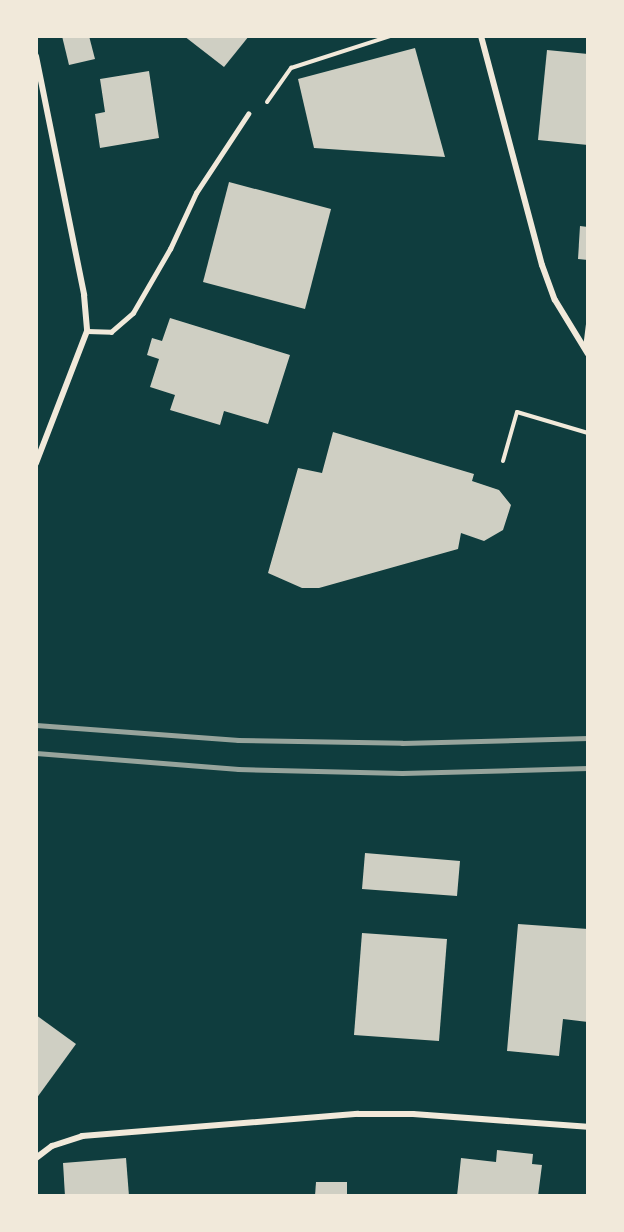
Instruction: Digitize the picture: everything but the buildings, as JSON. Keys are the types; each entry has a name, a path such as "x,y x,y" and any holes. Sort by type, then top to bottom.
{"street":[{"path":"481,36 542,265 555,300 586,352"},
{"path":"36,56 84,295 87,332 36,463"},
{"path":"36,1158 52,1146 82,1136 358,1114 413,1114 588,1127"}],"lane":[{"path":"87,332 111,333 133,313 170,249 196,193 248,114"},
{"path":"586,352 588,325"}],"path":[{"path":"243,122 251,126 291,68 390,36"},
{"path":"503,461 517,412 588,433"}],"railway":[{"path":"36,725 238,740 402,743 588,738"},
{"path":"36,753 238,769 402,773 588,768"}]}
